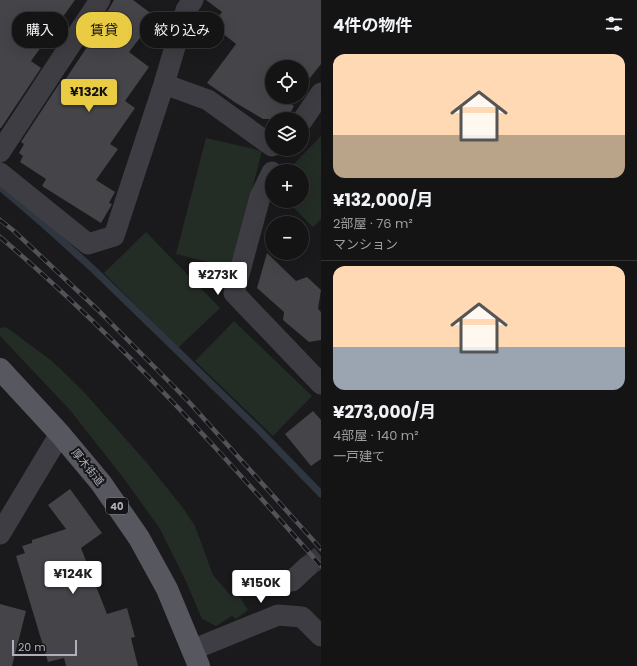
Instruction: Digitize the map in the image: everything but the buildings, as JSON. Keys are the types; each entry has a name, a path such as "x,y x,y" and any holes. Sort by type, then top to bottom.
{"main road":[{"name":"厚木街道","path":"0,369 102,482 139,538 167,589 196,658"}],"street":[{"path":"0,152 100,0"},
{"path":"0,173 88,244 114,236 164,84 184,3"},
{"path":"164,84 208,100 265,140"},
{"path":"308,112 321,93"},
{"path":"265,186 260,197 234,293 321,384"},
{"path":"0,534 60,434"},
{"path":"196,658 278,615 305,609 321,636"}],"shaded area":[{"path":"321,136 321,219 313,227 309,223 309,216 302,216 294,208 309,208 309,164 294,164 302,156 309,156 309,148"},
{"path":"206,138 262,151 232,268 176,254"},
{"path":"146,232 220,308 178,348 104,273"},
{"path":"234,321 312,396 273,436 195,361"},
{"path":"6,327 52,361 83,391 147,463 183,508 195,526 213,575 231,596 239,596 248,610 236,619 232,616 216,626 202,619 185,579 160,529 125,480 70,410 0,336 0,328"}],"waterway":[{"path":"0,187 93,269 260,431 321,494"}],"tunnel":[{"path":"307,567 321,556"}],"railway":[{"path":"0,220 14,231 98,310 188,401 321,549"},
{"path":"0,237 43,275 126,354 206,437 321,566"}]}
